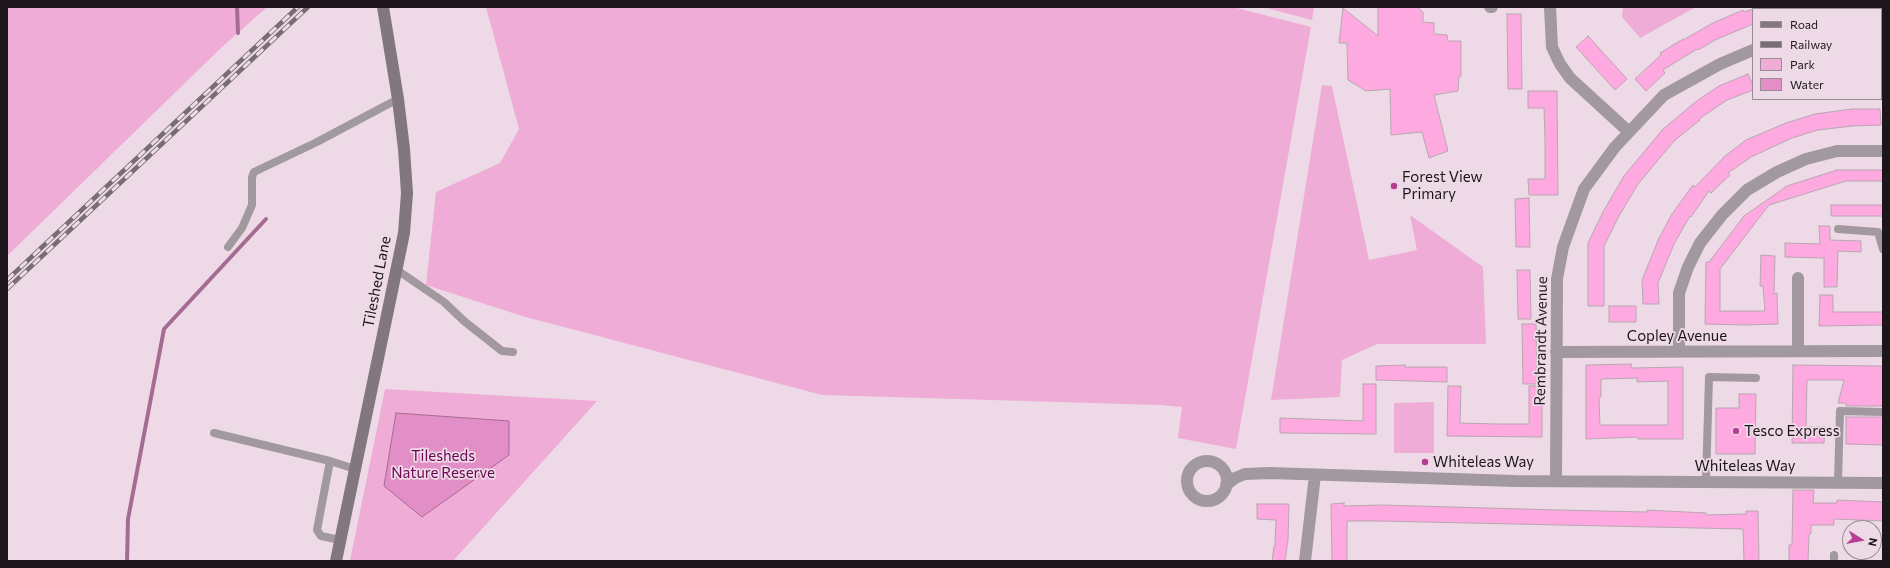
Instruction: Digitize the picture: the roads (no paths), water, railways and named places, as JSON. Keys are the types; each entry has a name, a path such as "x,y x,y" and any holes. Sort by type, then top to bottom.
{"street":[{"name":"Tileshed Lane","path":"336,561 404,233 407,193 404,149 398,99 383,7"},
{"path":"1550,7 1552,47 1560,64 1570,78 1629,132"},
{"name":"Rembrandt Avenue","path":"1556,481 1557,279 1563,247 1584,189 1615,147 1664,95 1720,64 1752,50"},
{"path":"1679,352 1679,293 1688,267 1700,243 1718,221 1748,190 1777,172 1806,159 1837,151 1883,151"},
{"path":"1798,278 1798,352"},
{"name":"Copley Avenue","path":"1556,352 1883,351"},
{"path":"1226,485 1224,472 1220,467 1208,461 1195,465 1187,476 1189,490 1197,498 1209,501 1220,496 1226,485 1235,478 1244,474"},
{"name":"Whiteleas Way","path":"1220,467 1235,473 1244,474 1315,474 1366,477 1556,481 1883,483"},
{"path":"1305,561 1315,474"}],"lane":[{"path":"228,247 242,228 252,205 252,177 254,172 315,143 398,99"},
{"path":"1838,229 1878,232 1883,249"},
{"path":"397,270 444,302 464,321 502,351 514,352"},
{"path":"1706,482 1709,377 1756,378"},
{"path":"1838,483 1840,411 1883,412"},
{"path":"214,433 330,461 355,469"},
{"path":"330,461 317,530 321,536 340,540"}],"water":[{"path":"396,413 509,421 509,455 422,517 384,486"}],"waterway":[{"path":"237,7 238,33"},
{"path":"127,561 128,519 164,329 266,219"}],"railway":[{"path":"7,280 298,7"},
{"path":"7,289 308,7"}],"place":[{"name":"Forest View Primary","path":"1394,186"},
{"name":"Tesco Express","path":"1736,431"},
{"name":"Whiteleas Way","path":"1425,462"}],"park label":[{"name":"Tilesheds Nature Reserve","path":"443,464"}]}
